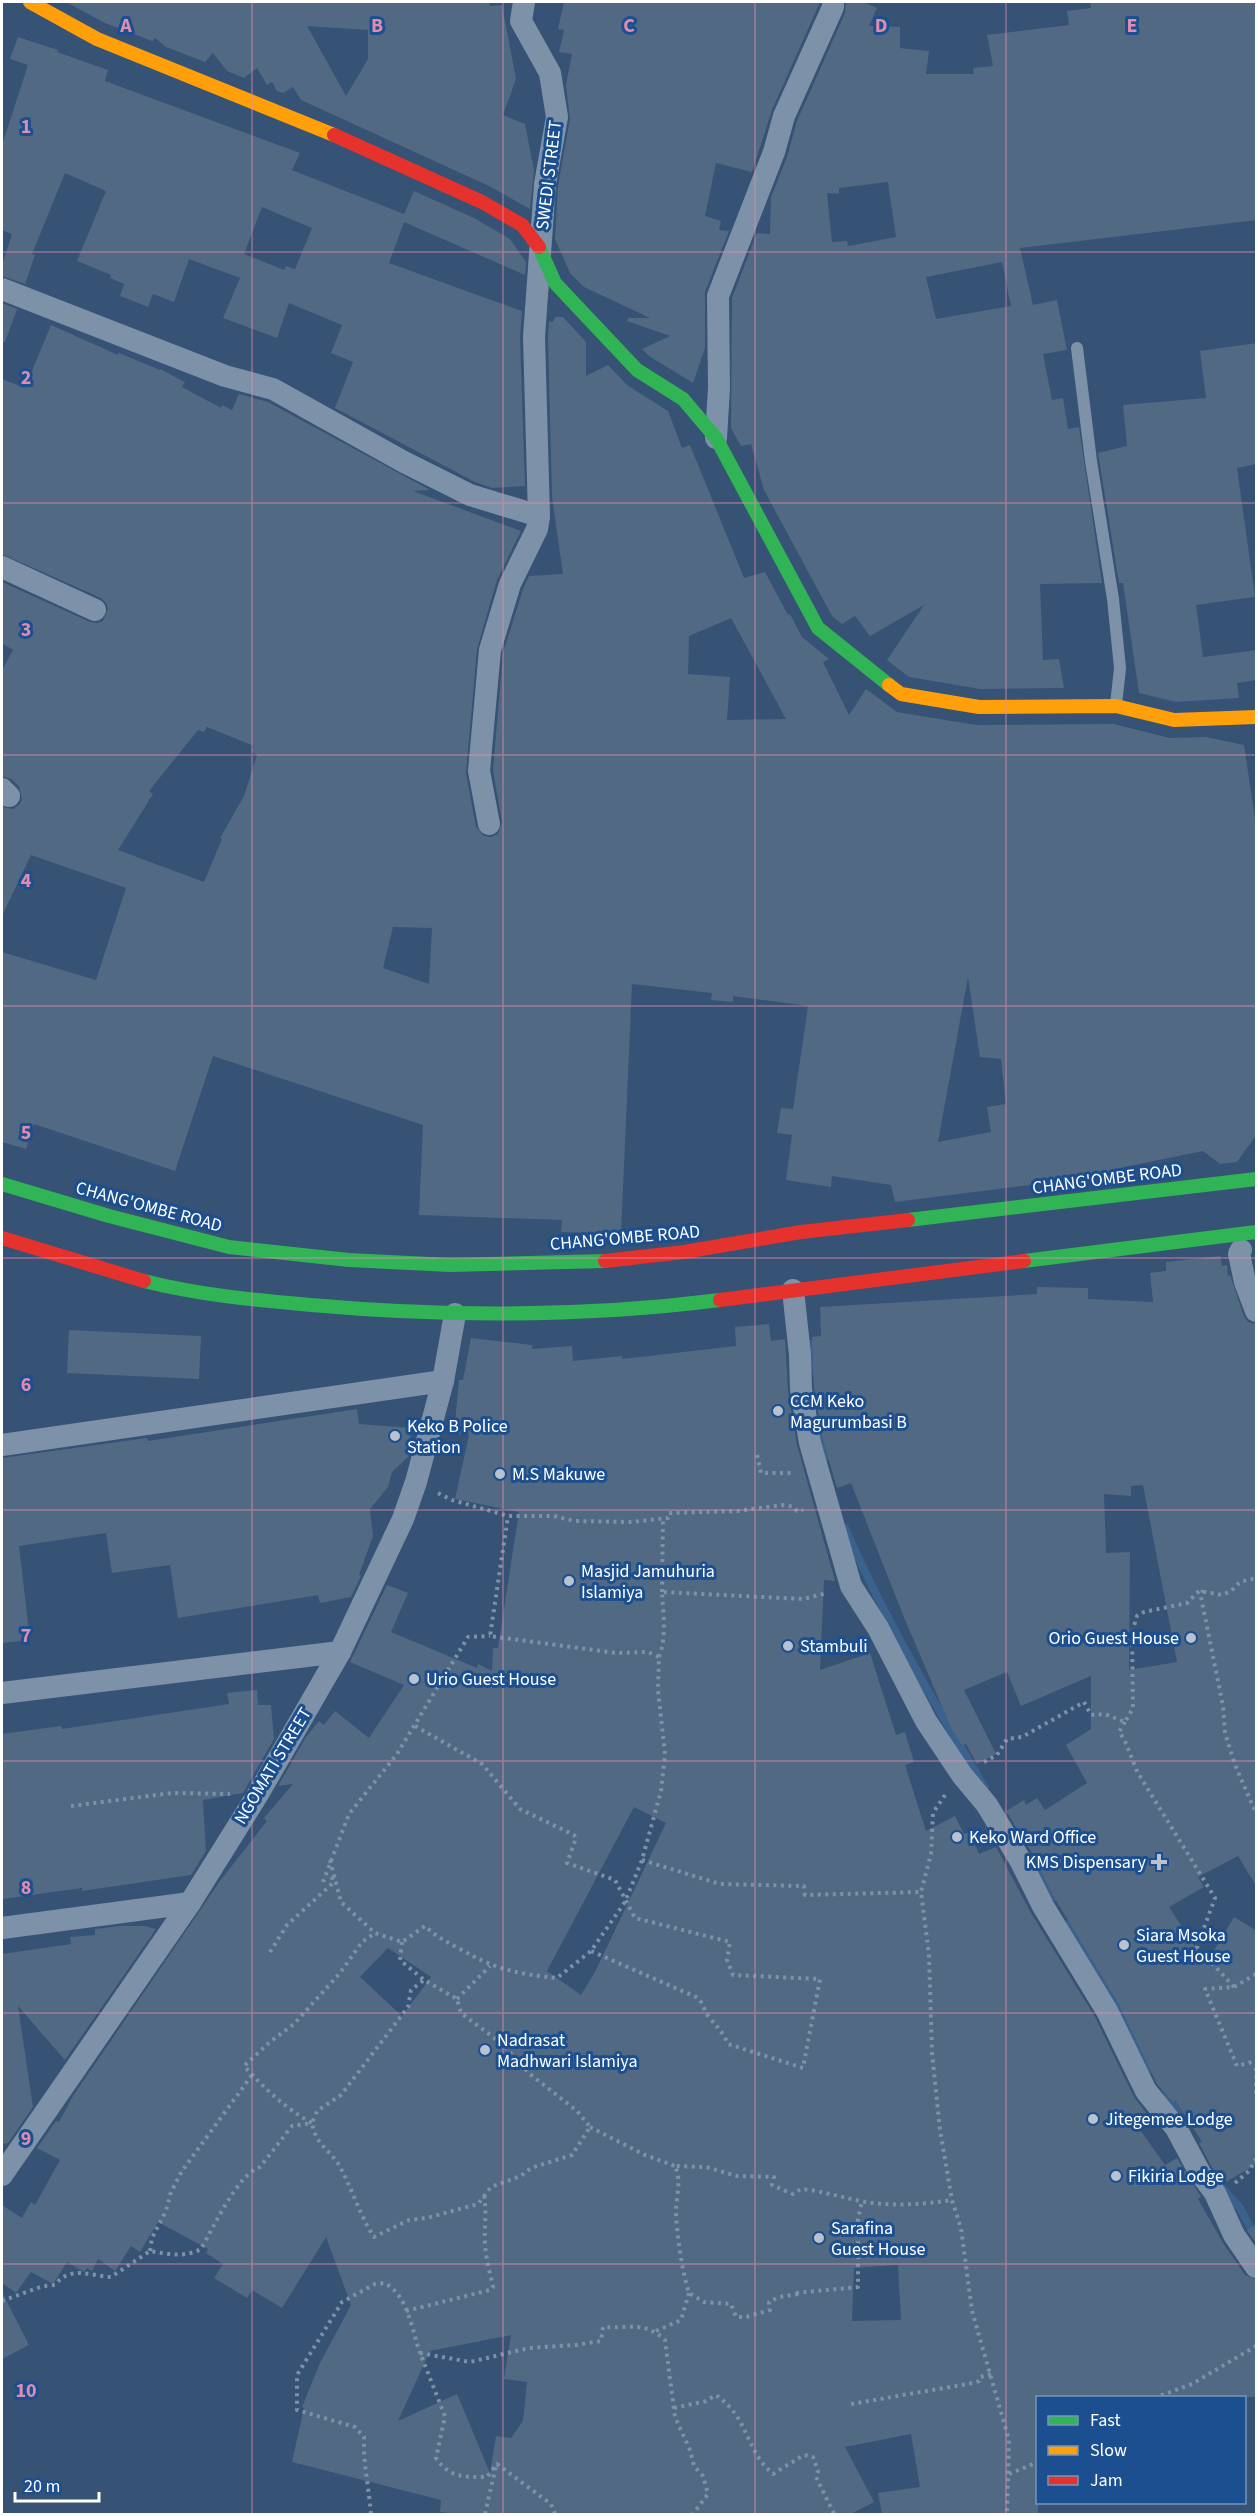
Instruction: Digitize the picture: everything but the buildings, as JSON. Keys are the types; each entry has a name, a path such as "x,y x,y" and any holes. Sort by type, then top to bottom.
{"main road":[{"path":"30,2 97,39 302,120 482,202 522,225 540,249 555,283 637,370 682,399 716,438 818,628 901,694 979,706 1116,706 1174,720 1257,717"},
{"name":"CHANG'OMBE ROAD","path":"2,1184 109,1216 229,1247 349,1260 450,1265 588,1263 684,1252 801,1232 1257,1179"},
{"path":"2,1238 98,1269 215,1296 345,1309 455,1314 678,1305 1257,1232"}],"street":[{"name":"SWEDI STREET","path":"524,2 521,21 550,74 557,117 545,184 534,337 539,516"},
{"path":"716,438 719,388 718,296 774,152 784,116 833,7 833,2"},
{"path":"2,289 225,376 273,389 404,462 470,495 539,516 537,529 510,584 490,650 479,771 489,824"},
{"path":"682,399 719,388"},
{"path":"2,567 95,610"},
{"path":"1241,1251 1239,1254 1245,1281 1257,1311"},
{"path":"793,1290 801,1389 810,1443 851,1586 878,1628 926,1721 962,1774 987,1805 1020,1860 1043,1906 1107,2011 1146,2091 1176,2128 1200,2173 1215,2193 1234,2235 1257,2267"},
{"name":"NGOMATI STREET","path":"2,2175 9,2153 190,1903 258,1794 340,1652 403,1519 416,1482 443,1381 455,1314"},
{"path":"2,1445 443,1381"},
{"path":"2,1692 340,1652"},
{"path":"2,1928 190,1903"}],"lane":[{"path":"1077,348 1091,461 1113,599 1120,668 1116,706"}],"path":[{"path":"757,1455 761,1473 800,1473"},
{"path":"416,1482 452,1500 508,1516 554,1515 574,1521 631,1522 668,1518 669,1513 737,1511 783,1505 794,1507 797,1511 807,1510"},
{"path":"490,1636 508,1516"},
{"path":"663,1518 663,1629 662,1648 658,1657 658,1690 665,1754 661,1791 642,1860 625,1902 591,1951 557,1978 522,1975 490,1966 438,1938 425,1926 402,1942 400,1960 424,1980 457,1999 461,2013 501,2043 530,2074 577,2111 590,2127 645,2155 675,2166 706,2167 737,2176 774,2177 772,2185 793,2194 801,2188 875,2203 925,2204 952,2200"},
{"path":"1234,1987 1197,1947 1215,1898 1138,1773 1128,1752 1126,1740 1119,1732 1133,1708 1132,1632 1137,1616 1144,1611 1186,1603 1203,1590 1222,1595 1231,1591 1240,1581 1257,1578"},
{"path":"662,1592 804,1599 851,1586"},
{"path":"1203,1590 1201,1597 1223,1706 1225,1733 1235,1766 1257,1813"},
{"path":"323,1882 349,1814 397,1754 468,1637 490,1636 616,1653 648,1652 658,1657"},
{"path":"1007,2514 1009,2440 972,2311 961,2228 952,2200 940,2130 933,2064 929,1955 921,1892 931,1854 933,1813 962,1774 997,1755 1007,1739 1022,1737 1084,1702 1091,1715 1105,1714 1125,1722"},
{"path":"415,1726 482,1764 520,1809 574,1835 576,1838 567,1863 615,1880 635,1918 730,1942 727,1960 733,1975 820,1979 803,2068 728,2044 720,2028 707,2016 702,2001 591,1951"},
{"path":"72,1806 172,1793 258,1794"},
{"path":"330,1860 341,1902 375,1933 402,1942"},
{"path":"270,1952 287,1925 333,1883 330,1860"},
{"path":"642,1860 720,1884 804,1886 805,1895 921,1892"},
{"path":"312,2123 288,2109 244,2066 294,2024 340,1973 362,1942 375,1933"},
{"path":"457,1999 490,1966"},
{"path":"1257,1974 1234,1987 1205,1989 1237,2066 1257,2061"},
{"path":"424,1980 411,1990 408,2007 341,2095 317,2111 312,2123 318,2143 337,2163 364,2222 374,2237 409,2220 427,2218 478,2204 491,2187 521,2176 531,2168 572,2155 590,2127"},
{"path":"1257,2068 1257,2097"},
{"path":"150,2251 152,2238 182,2171 252,2075"},
{"path":"2,2301 55,2284 61,2277 76,2271 111,2277 150,2251 178,2255 192,2254 201,2249 235,2191 254,2169 260,2167 292,2126 312,2123"},
{"path":"656,2331 681,2320 688,2293 677,2220 679,2191 678,2173 675,2166"},
{"path":"406,2311 490,2290 493,2287 487,2266 485,2241 487,2206 484,2195"},
{"path":"688,2293 699,2301 731,2304 736,2317 747,2317 770,2310 770,2302 777,2295 858,2287 858,2219 862,2201"},
{"path":"371,2514 364,2437 355,2427 297,2410 297,2374 342,2302 375,2284 384,2283 394,2290 406,2311 445,2416 436,2458 444,2470 453,2475 486,2477 496,2464"},
{"path":"770,2302 779,2297 798,2294"},
{"path":"420,2353 470,2362 529,2348 601,2341 603,2327 639,2326 656,2331 665,2340 678,2427 690,2450 693,2466 703,2476 708,2494 693,2514"},
{"path":"1157,2396 1192,2384 1257,2346"},
{"path":"851,2404 974,2384 979,2381 980,2377 991,2374"},
{"path":"674,2408 706,2401 716,2395 729,2404 739,2416 760,2463 772,2474 804,2455 813,2457 818,2471 816,2477 834,2514"},
{"path":"1009,2474 1036,2463"},
{"path":"484,2514 496,2464"},
{"path":"496,2464 550,2504 555,2514"}],"waterway":[{"path":"810,1344 812,1363 817,1375"},
{"path":"823,1426 825,1458"},
{"path":"845,1528 911,1660 985,1788"},
{"path":"1034,1865 1054,1897"},
{"path":"1070,1923 1151,2069"},
{"path":"1165,2089 1182,2120"},
{"path":"1222,2188 1240,2208 1255,2236"}],"traffic: fast":[{"path":"539,247 555,283 637,370 683,399 716,438 818,628 889,685"},
{"path":"908,1220 1256,1179"},
{"path":"2,1184 109,1216 229,1247 349,1260 450,1265 605,1261"},
{"path":"1024,1261 1256,1232"},
{"path":"144,1281 185,1290 248,1299 413,1312 567,1312 618,1310 720,1300"}],"traffic: slow":[{"path":"30,2 97,39 334,135"},
{"path":"889,685 901,694 979,707 1116,706 1174,720 1256,717"}],"traffic: jam":[{"path":"334,135 482,202 522,225 539,247"},
{"path":"605,1261 684,1252 801,1232 908,1220"},
{"path":"2,1238 144,1281"},
{"path":"720,1300 1024,1261"}],"place":[{"name":"CCM Keko Magurumbasi B","path":"778,1411"},
{"name":"Keko B Police Station","path":"395,1436"},
{"name":"M.S Makuwe","path":"500,1474"},
{"name":"Masjid Jamuhuria Islamiya","path":"569,1581"},
{"name":"Orio Guest House","path":"1191,1638"},
{"name":"Stambuli","path":"788,1646"},
{"name":"Urio Guest House","path":"414,1679"},
{"name":"Keko Ward Office","path":"957,1837"},
{"name":"KMS Dispensary","path":"1159,1862"},
{"name":"Siara Msoka Guest House","path":"1124,1945"},
{"name":"Nadrasat Madhwari Islamiya","path":"485,2050"},
{"name":"Jitegemee Lodge","path":"1093,2119"},
{"name":"Fikiria Lodge","path":"1116,2176"},
{"name":"Sarafina Guest House","path":"819,2238"}]}
